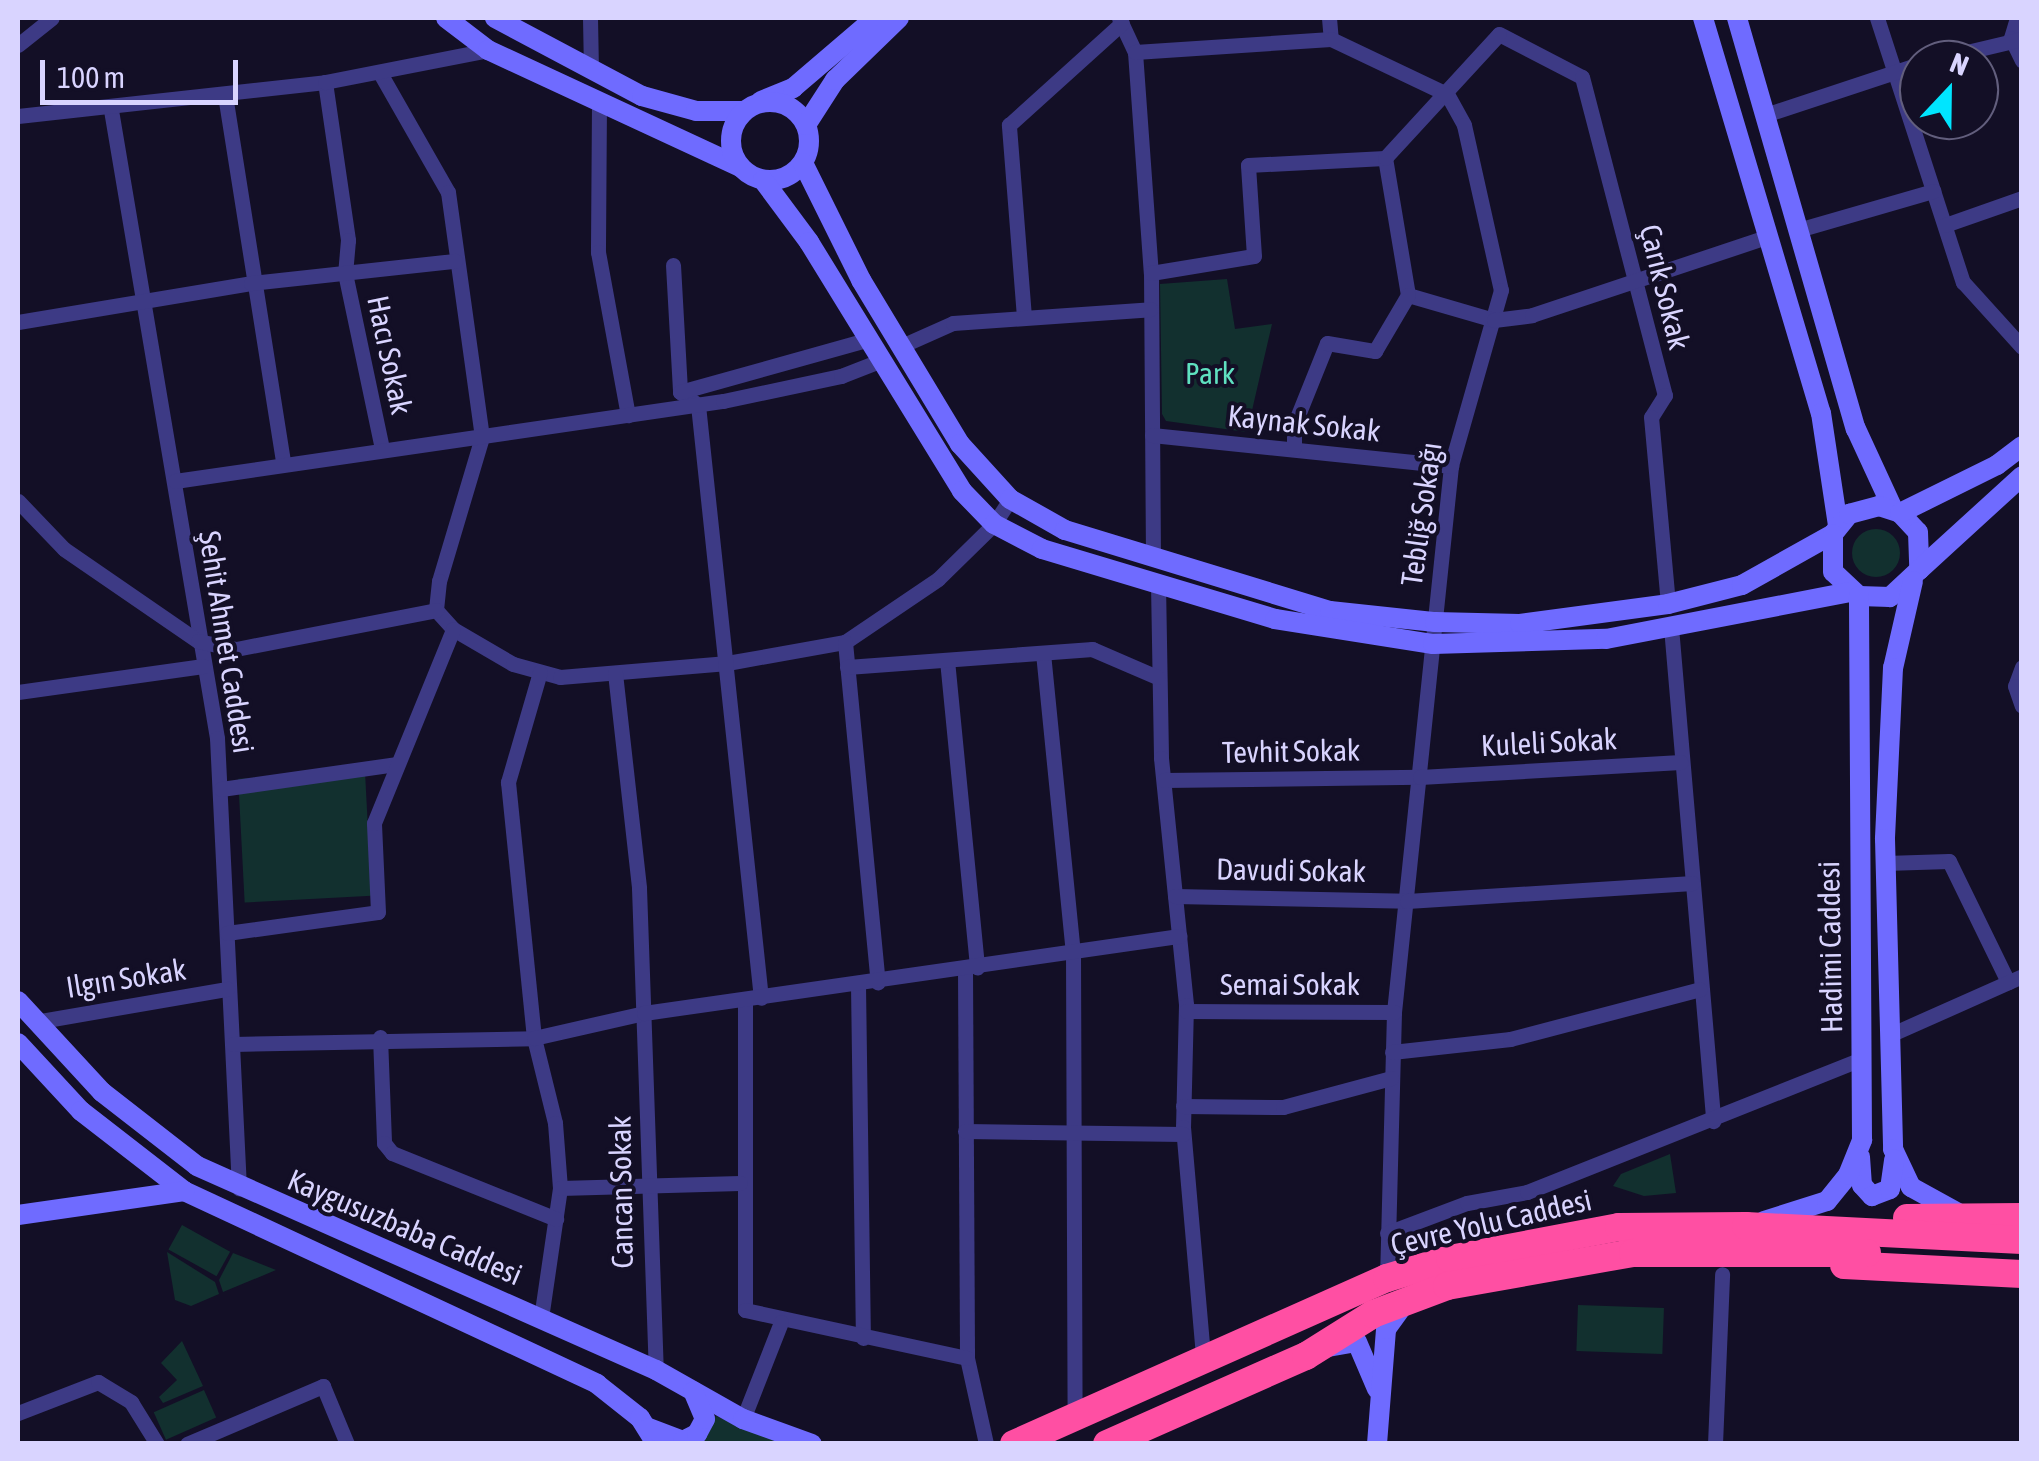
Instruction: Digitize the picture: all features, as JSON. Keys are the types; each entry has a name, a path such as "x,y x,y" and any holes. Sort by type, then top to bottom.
{"highway":[{"path":"1960,1236 2022,1217"},
{"name":"Çevre Yolu Caddesi","path":"1014,1444 1387,1278 1450,1259 1619,1227 1747,1239"},
{"name":"Çevre Yolu Caddesi","path":"1108,1444 1306,1356 1409,1299 1588,1257 1747,1239 1960,1236"},
{"path":"1960,1236 2022,1257"},
{"path":"1747,1239 1960,1236 2022,1240"},
{"path":"1747,1239 1844,1265 2022,1274"}],"main road":[{"path":"446,18 488,50 764,180 870,340 891,354 960,444 1010,498 1065,530 1330,612 1434,622 1520,624 1668,604 1742,585 1836,530 1863,508 1897,511 1998,466 2022,446"},
{"path":"495,18 642,96 696,112 779,102 806,126"},
{"path":"740,168 731,132 749,108 794,88 876,18"},
{"path":"899,18 835,80 806,126 803,164 812,192 962,491 994,524 1042,550 1275,619 1432,644 1535,644 1670,628 1754,606 1855,594 1890,597 2022,476"},
{"path":"1703,18 1821,412 1836,530 1833,572 1855,594"},
{"path":"1737,18 1856,429 1897,511 1918,532 1916,576"},
{"path":"764,180 786,178 803,164"},
{"name":"Hadimi Caddesi","path":"1855,594 1860,1150 1862,1184 1879,1196 1894,1182 1885,863 1893,668 1916,576"},
{"name":"Kaygusuzbaba Caddesi","path":"18,1001 159,1141 239,1188 656,1370 742,1419 812,1444"},
{"name":"Kaygusuzbaba Caddesi","path":"18,1044 82,1112 184,1191 596,1384 651,1435"},
{"path":"1893,1149 1911,1187 1960,1236"},
{"path":"1747,1239 1827,1201 1860,1150"},
{"path":"18,1215 184,1191"},
{"path":"1377,1444 1378,1391 1386,1329 1409,1299"},
{"path":"1306,1356 1356,1342 1378,1391"},
{"path":"651,1435 683,1441 697,1434 705,1419 691,1388"}],"street":[{"path":"18,45 52,18"},
{"path":"590,18 591,69"},
{"path":"1329,18 1330,39"},
{"path":"1877,18 1963,282 2022,347"},
{"path":"2017,18 2016,39 2022,62"},
{"path":"1024,317 1009,125 1120,20 1135,52 1151,272 1152,557"},
{"path":"1151,272 1254,256 1248,166 1385,158 1446,94 1498,26"},
{"name":"Çarık Sokak","path":"1498,26 1582,77 1665,395 1650,417 1668,604"},
{"path":"1135,52 1330,39 1446,94"},
{"path":"18,116 111,110 325,82 488,50"},
{"path":"1765,115 1899,69"},
{"path":"380,73 448,192 482,437 438,581 436,610 452,629 540,672 560,677 727,664 845,642 938,578 994,524 1010,498"},
{"name":"Hacı Sokak","path":"325,82 348,240 344,273 382,449"},
{"name":"Tebliğ Sokağı","path":"1387,1278 1394,1012 1450,466 1501,290 1464,124 1446,94"},
{"path":"225,95 251,283 283,463"},
{"path":"600,104 598,252 628,414"},
{"name":"Şehit Ahmet Caddesi","path":"111,110 147,298 221,789 226,989 239,1188"},
{"path":"1294,448 1294,426 1327,343 1376,351 1408,295 1385,158"},
{"path":"1798,230 1933,190"},
{"path":"1944,225 2022,198"},
{"path":"1408,295 1494,320 1532,315 1767,237"},
{"path":"18,322 251,283 456,261"},
{"path":"674,266 680,392"},
{"path":"175,481 698,405 841,376 954,324 1151,309"},
{"path":"680,392 870,340"},
{"path":"680,392 698,405 727,664 753,999 740,1184 745,1310 781,1322 968,1358"},
{"name":"Kaynak Sokak","path":"1152,435 1450,466"},
{"path":"20,510 64,549 198,641 236,648 436,610"},
{"path":"1158,584 1157,677 1186,1010 1183,1134 1203,1357"},
{"path":"1670,628 1713,1121"},
{"path":"227,933 378,912 374,823 452,629"},
{"path":"845,642 878,982"},
{"path":"847,666 1092,649 1157,677"},
{"path":"1043,653 1073,952 1076,1416"},
{"path":"947,660 971,969 964,1131 968,1358 986,1444"},
{"path":"18,692 203,666"},
{"path":"2022,667 2015,686 2022,706"},
{"path":"540,672 508,782 534,1038 554,1123 560,1188 541,1318"},
{"name":"Cancan Sokak","path":"615,673 639,888 656,1370"},
{"name":"Kuleli Sokak","path":"1420,777 1681,762"},
{"path":"221,789 397,764"},
{"name":"Tevhit Sokak","path":"1164,780 1420,777"},
{"path":"1885,863 1949,861 2015,979 1892,1034"},
{"name":"Davudi Sokak","path":"1175,896 1406,901 1692,882"},
{"path":"232,1044 380,1037 534,1038 644,1013 971,969 1179,936"},
{"path":"858,984 863,1338"},
{"name":"Ilgın Sokak","path":"36,1022 226,989"},
{"path":"1392,1052 1510,1038 1700,989"},
{"name":"Semai Sokak","path":"1186,1010 1394,1012"},
{"path":"380,1037 384,1143 392,1153 556,1219"},
{"path":"1386,1234 1468,1203 1527,1192 1862,1059"},
{"path":"1183,1106 1283,1107 1391,1078"},
{"path":"964,1131 1183,1134"},
{"path":"560,1188 740,1184"},
{"path":"1714,1444 1722,1274"},
{"path":"742,1419 781,1322"},
{"path":"18,1413 98,1382 132,1402 157,1444"},
{"path":"188,1444 323,1386 347,1444"}],"green space":[{"name":"Park","path":"1227,279 1235,329 1272,324 1247,432 1166,421 1162,414 1160,284"},
{"path":"1876,529 1893,536 1900,553 1893,570 1876,577 1859,570 1852,553 1859,536"},
{"path":"365,772 371,896 245,902 238,779"},
{"path":"1670,1154 1676,1193 1644,1196 1613,1186 1621,1174"},
{"path":"182,1225 230,1252 217,1276 168,1249"},
{"path":"167,1252 215,1282 219,1294 191,1306 175,1300"},
{"path":"233,1253 276,1270 223,1292 219,1280"},
{"path":"1578,1305 1664,1308 1662,1354 1576,1351"},
{"path":"182,1341 203,1386 163,1403 159,1397 177,1380 161,1363"},
{"path":"204,1390 216,1417 166,1440 154,1412"},
{"path":"716,1416 782,1443 699,1444"}]}
